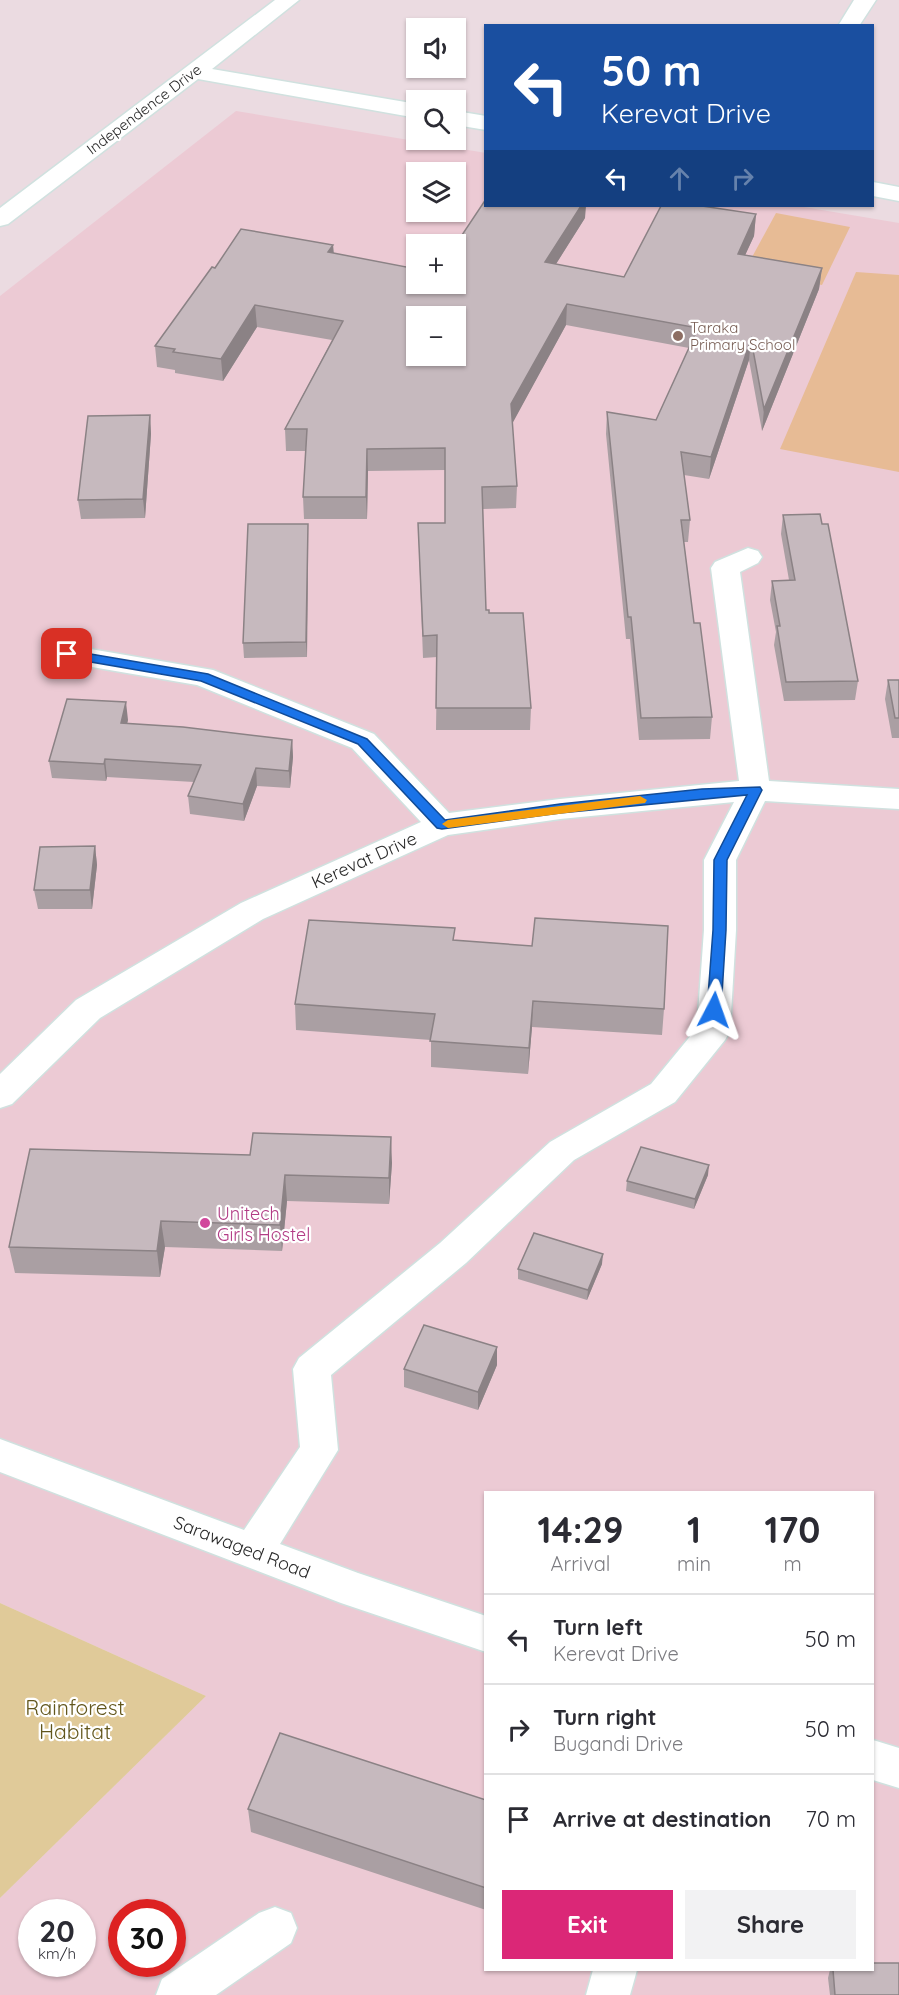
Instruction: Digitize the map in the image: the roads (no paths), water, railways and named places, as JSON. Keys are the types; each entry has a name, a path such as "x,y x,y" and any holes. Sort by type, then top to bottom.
{"street":[{"name":"Independence Drive","path":"0,219 288,0"},
{"path":"849,24 865,0"},
{"path":"193,72 406,109"},
{"path":"466,120 484,123"},
{"path":"874,189 899,194"},
{"path":"253,1551 319,1450 312,1369 453,1253 562,1151 663,1093 713,1030 720,930 720,860 755,790 725,568 748,557"},
{"path":"67,654 203,677 363,741 442,825"},
{"name":"Kerevat Drive","path":"0,1095 88,1009 252,911 442,825 560,808 702,793 755,790 899,799"},
{"name":"Sarawaged Road","path":"0,1455 355,1590 484,1633"},
{"path":"874,1760 899,1768"},
{"path":"178,1995 275,1928"},
{"path":"608,1995 615,1971"}],"place":[{"name":"Taraka Primary School","path":"678,336"},
{"name":"Unitech Girls Hostel","path":"205,1223"}],"park label":[{"name":"Rainforest Habitat","path":"75,1719"}]}
